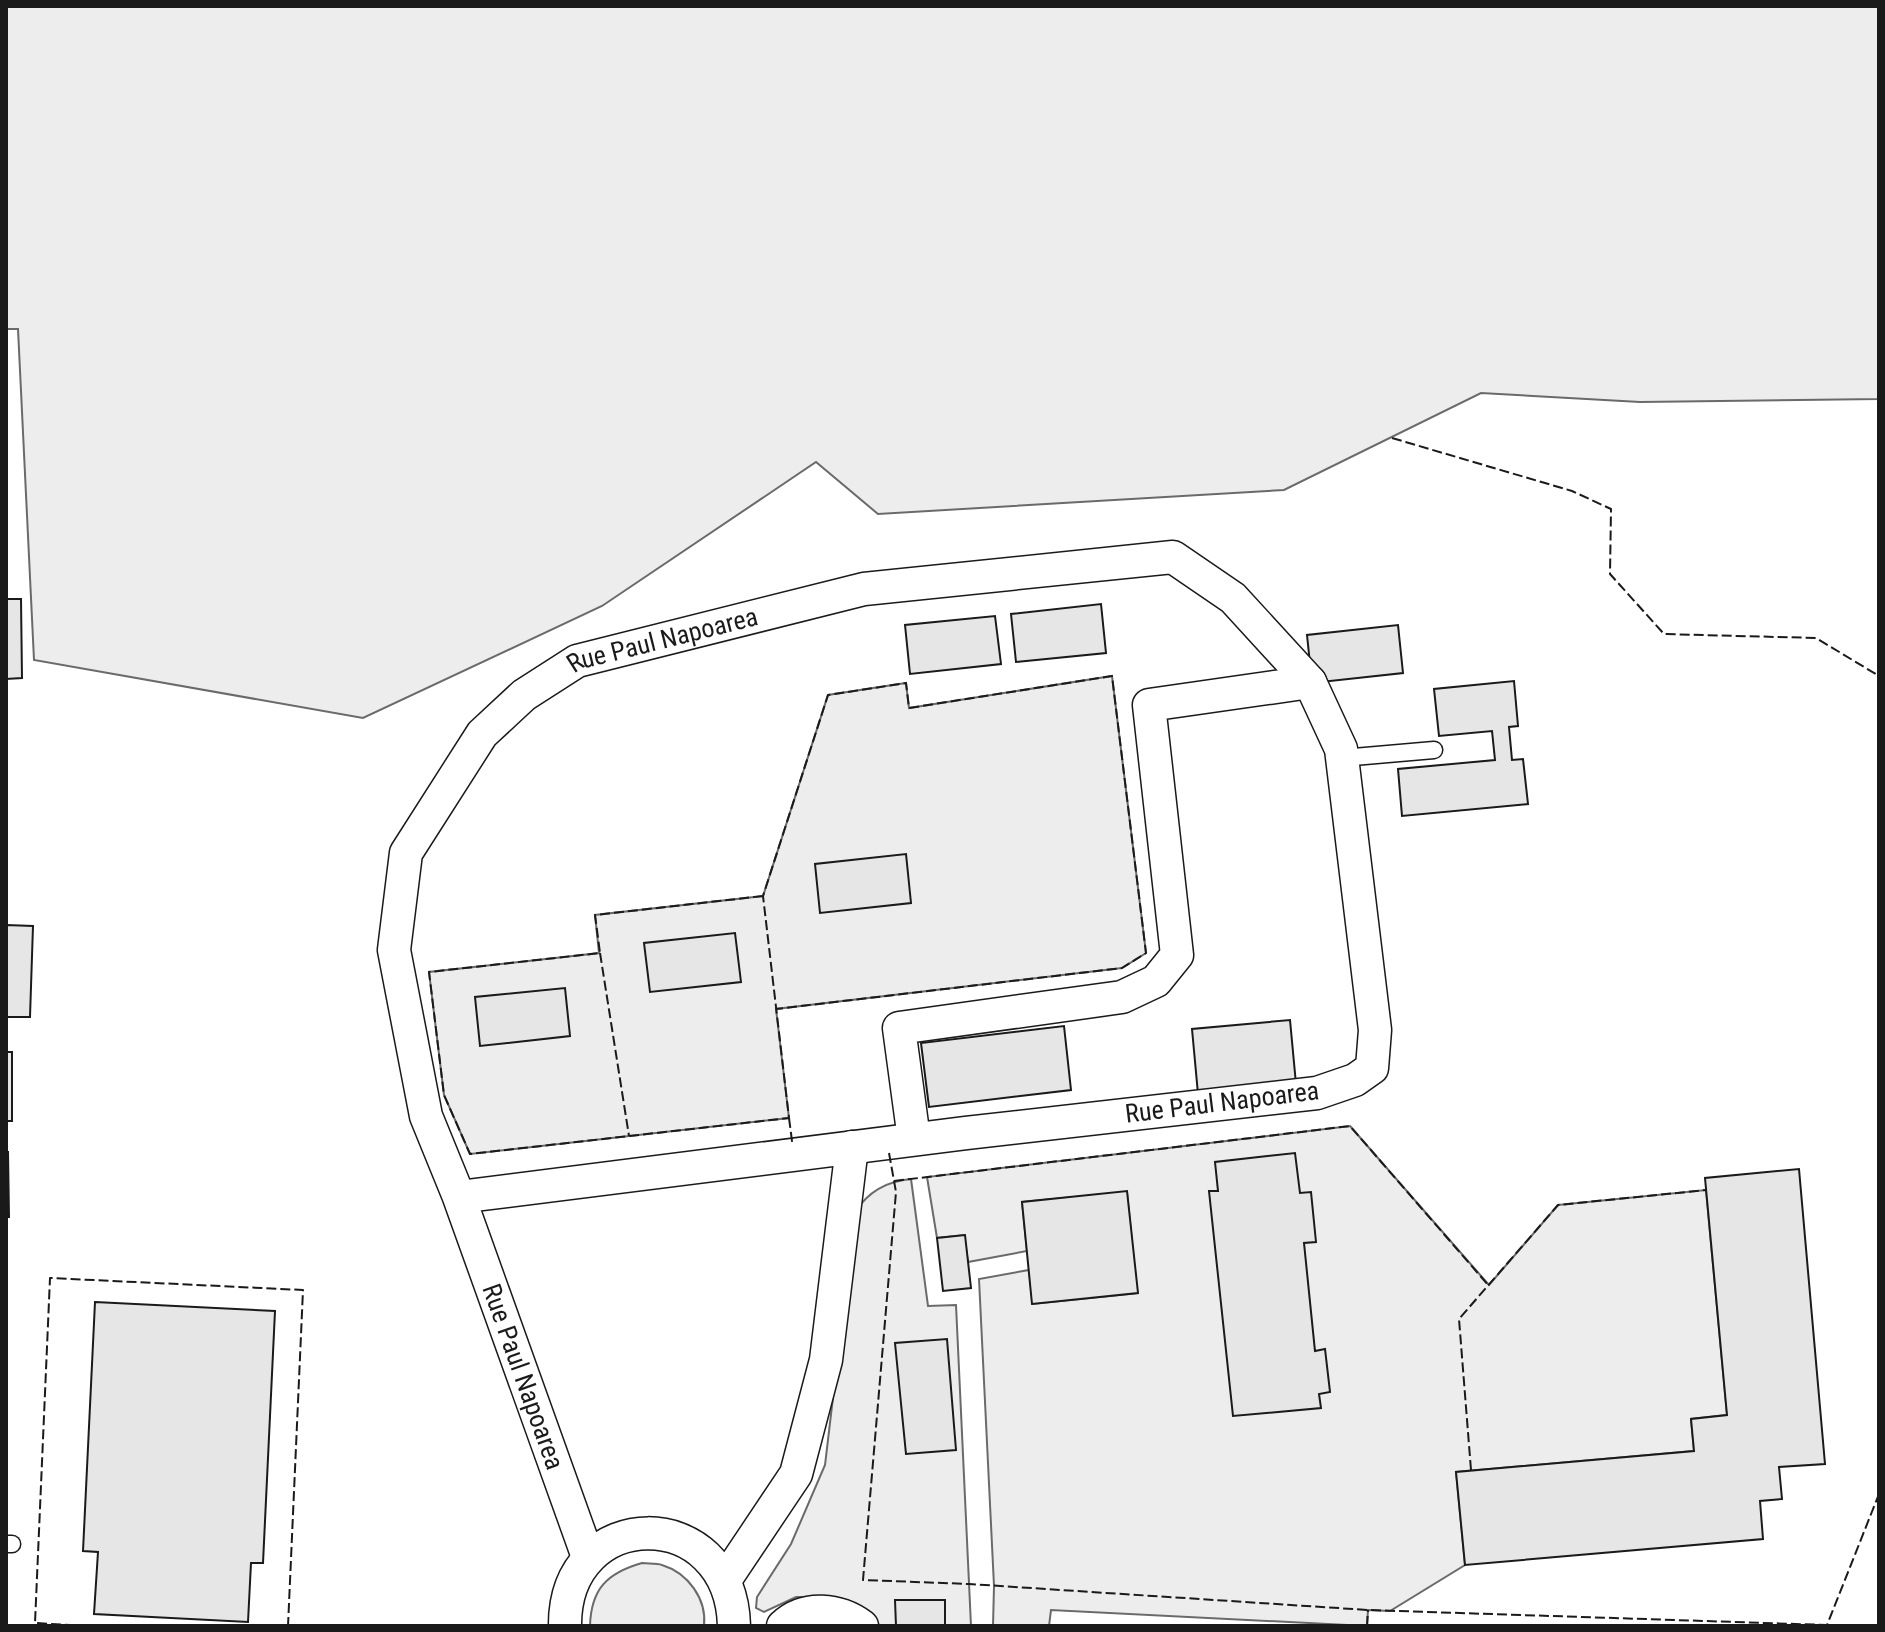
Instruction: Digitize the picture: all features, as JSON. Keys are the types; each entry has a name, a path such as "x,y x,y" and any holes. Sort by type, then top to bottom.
{"street":[{"name":"Rue Paul Napoarea","path":"459,1197 914,1139 1317,1093 1355,1080 1372,1068 1375,1030 1341,749 1310,682 1233,598 1173,557 864,589 577,661 524,695 482,734 406,853 394,950 426,1116 459,1197 588,1557"},
{"path":"914,1139 899,1028 1122,997 1156,981 1177,955 1149,705 1310,682"},
{"path":"725,1580 796,1474 826,1360 852,1147"},
{"path":"565,1626 564,1606 573,1580 588,1557 608,1543 630,1535 653,1533 682,1539 708,1556 725,1580 733,1605 734,1626"},
{"path":"783,1626 808,1613 828,1611 849,1616 862,1626"}],"lane":[{"path":"1342,758 1434,750"}],"shaded area":[{"path":"6,6 1879,6 1879,399 1640,402 1481,393 1284,490 878,514 816,462 602,606 363,718 34,660 18,329 6,329"},
{"path":"1112,676 1146,953 1122,968 776,1009 789,1118 470,1154 444,1095 429,972 599,953 595,915 763,896 828,695 906,683 909,708"},
{"path":"1350,1126 1489,1285 1558,1205 1706,1190 1727,1415 1691,1419 1694,1451 1456,1472 1465,1565 1390,1611 1368,1610 1367,1626 1051,1610 1049,1626 993,1626 994,1586 979,1279 1029,1270 1033,1304 1137,1293 1127,1192 1022,1202 1027,1251 968,1262 964,1235 937,1238 927,1177"},
{"path":"911,1179 928,1306 956,1305 971,1626 945,1626 944,1600 896,1600 896,1626 880,1626 860,1606 830,1597 796,1597 764,1612 756,1608 757,1597 791,1544 825,1465 855,1212 879,1189"},
{"path":"642,1563 662,1565 688,1581 699,1597 704,1626 590,1626 594,1602 603,1584 619,1572"}],"building":[{"path":"6,599 21,599 22,678 6,679"},
{"path":"1101,604 1106,653 1016,662 1011,614"},
{"path":"995,616 1001,664 910,674 905,625"},
{"path":"1398,625 1403,673 1312,683 1307,635"},
{"path":"1514,681 1518,726 1509,727 1512,760 1523,759 1528,804 1402,816 1398,769 1495,760 1492,731 1439,736 1434,689"},
{"path":"906,854 911,903 820,913 815,864"},
{"path":"6,925 33,926 30,1017 6,1017"},
{"path":"735,933 741,982 650,992 644,943"},
{"path":"565,988 570,1036 480,1046 475,997"},
{"path":"1290,1020 1296,1084 1198,1094 1192,1029"},
{"path":"1064,1026 1071,1090 929,1107 921,1043"},
{"path":"6,1052 12,1052 12,1121 6,1121"},
{"path":"8,1152 9,1217 6,1217"},
{"path":"1295,1153 1300,1193 1311,1192 1316,1242 1304,1243 1315,1351 1325,1349 1330,1392 1319,1394 1321,1408 1233,1416 1209,1191 1218,1191 1215,1162"},
{"path":"1799,1169 1825,1464 1779,1467 1782,1499 1760,1501 1763,1539 1465,1565 1456,1472 1694,1451 1691,1419 1727,1415 1705,1178"},
{"path":"1127,1191 1138,1293 1032,1304 1022,1202"},
{"path":"965,1235 971,1288 943,1291 937,1238"},
{"path":"95,1302 275,1311 263,1563 251,1563 248,1622 94,1614 98,1552 83,1551"},
{"path":"947,1339 956,1450 906,1454 895,1343"},
{"path":"895,1600 945,1600 945,1626 896,1626"}],"fence":[{"path":"1392,438 1572,491 1611,509 1610,574 1664,634 1816,638 1879,676"},
{"path":"763,896 595,915 600,953 429,972 444,1095 470,1154 789,1118 763,896 828,695 906,683 909,708 1112,676 1146,953 1122,968 776,1009"},
{"path":"600,953 629,1136"},
{"path":"789,1118 792,1141 796,1140"},
{"path":"894,1181 1350,1126 1489,1286"},
{"path":"889,1153 896,1192 863,1580 1368,1610 1827,1625 1879,1494"},
{"path":"1471,1470 1459,1319 1558,1205 1706,1190"},
{"path":"89,1626 35,1623 50,1278 303,1290 288,1626"},
{"path":"1367,1626 1368,1610"}]}
